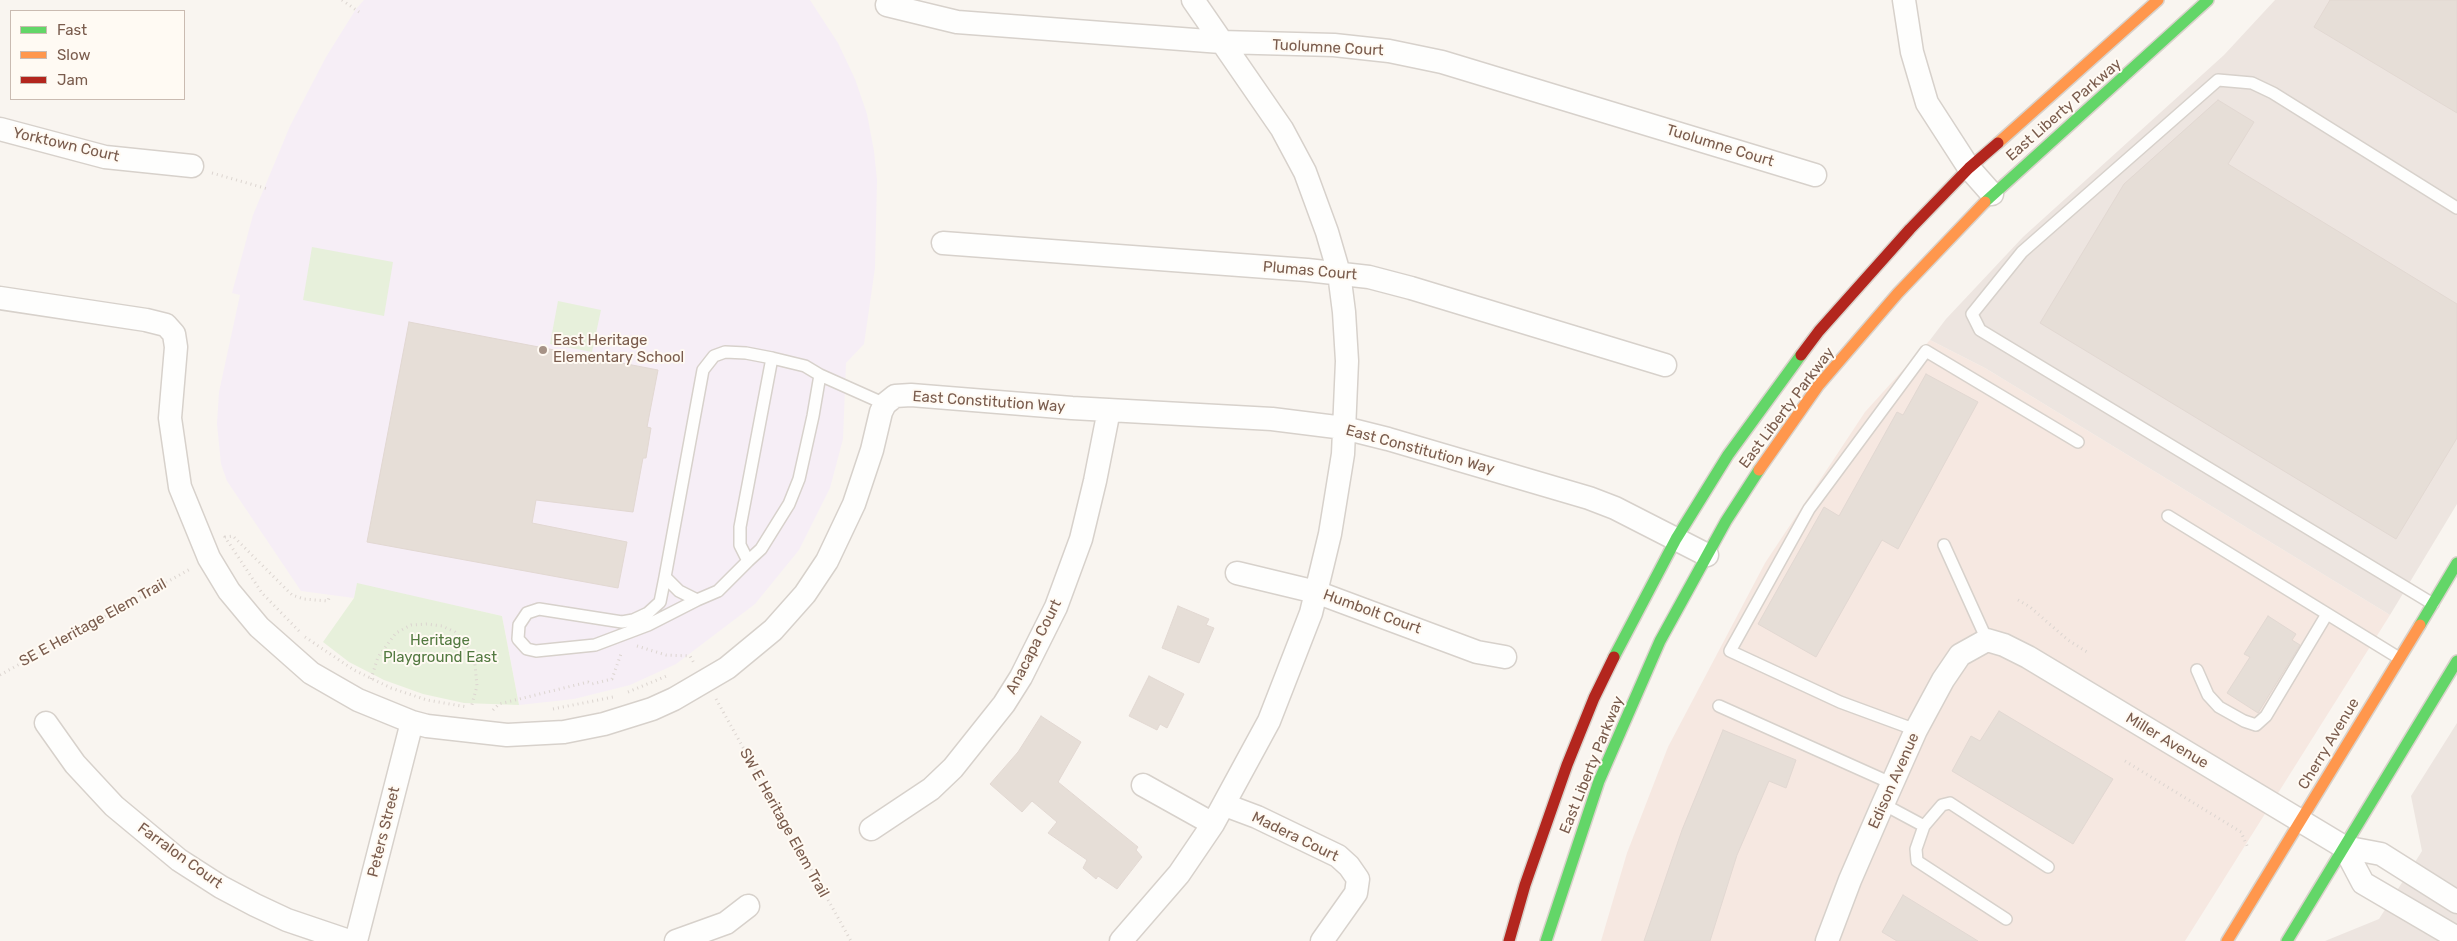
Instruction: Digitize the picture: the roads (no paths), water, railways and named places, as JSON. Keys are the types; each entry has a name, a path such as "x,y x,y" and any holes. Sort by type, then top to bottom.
{"street":[{"path":"1121,941 1146,915 1179,874 1213,824 1225,805 1282,689 1316,592 1330,534 1343,454 1347,361 1339,273 1317,203 1293,148 1272,114 1193,0"},
{"path":"1904,0 1912,52 1927,103 1969,168 1992,194"},
{"name":"East Liberty Parkway","path":"1509,941 1564,774 1594,698 1634,617 1676,539 1728,455 1819,331 1903,236 1969,168 2158,0"},
{"name":"East Liberty Parkway","path":"1546,941 1600,781 1660,641 1707,555 1753,478 1818,386 1898,293 1992,194 2107,94 2208,0"},
{"name":"Tuolumne Court","path":"887,5 957,22 1221,42 1334,45 1389,51 1442,62 1815,175"},
{"name":"Yorktown Court","path":"0,129 105,157 192,166"},
{"name":"Plumas Court","path":"943,243 1339,273 1369,277 1665,365"},
{"path":"0,298 166,325 174,334 176,347 170,418 180,487 209,558 229,591 248,614 291,657 311,673 358,700 412,722 469,732 507,735 564,732 604,724 652,709 706,682 727,668 773,630 805,594 827,561 854,504 885,404"},
{"name":"East Constitution Way","path":"885,404 896,396 911,395 1272,420 1344,428 1388,439 1589,498 1615,508 1707,555"},
{"name":"Anacapa Court","path":"871,829 931,788 953,768 998,712 1021,677 1056,607 1081,539 1095,481 1108,410"},
{"name":"Cherry Avenue","path":"2228,941 2457,563"},
{"name":"Humbolt Court","path":"1236,573 1316,592 1477,652 1504,657"},
{"name":"Edison Avenue","path":"1827,941 1850,880 1916,730 1943,680 1960,655 1987,640"},
{"name":"Miller Avenue","path":"1987,640 2004,644 2028,657 2344,847 2381,854 2457,902"},
{"path":"2287,941 2457,661"},
{"name":"Peters Street","path":"356,941 412,722"},
{"name":"Farralon Court","path":"46,723 75,764 114,806 179,860 221,887 255,905 287,920 349,941"},
{"path":"1143,786 1213,824"},
{"name":"Madera Court","path":"1225,805 1338,856 1350,866 1358,879 1356,893 1348,907 1322,941"},
{"path":"2344,847 2363,883 2457,938"},
{"path":"676,941 726,923 748,906"}],"lane":[{"path":"2433,604 1980,330 1972,314 2022,252 2218,80 2252,82 2273,93 2457,208"},
{"path":"1916,730 1840,702 1730,651 1809,509 1926,351 2078,442"},
{"path":"820,375 799,479 789,504 760,549 718,591 648,625 595,645 536,651 526,649 518,639 519,625 527,613 539,609 622,622 633,620 648,613 660,602 703,370 714,356 726,352 746,353 805,366 820,375 885,404"},
{"path":"748,560 740,545 740,527 772,358"},
{"path":"2168,516 2399,658"},
{"path":"1944,545 1987,640"},
{"path":"665,577 679,591 697,600"},
{"path":"2197,670 2208,695 2219,707 2244,721 2256,725 2266,716 2327,614"},
{"path":"1718,706 1888,794 1924,826"},
{"path":"2006,919 1917,861 1916,849 1924,826 1942,805 1950,803 2048,867"}],"place":[{"name":"East Heritage Elementary School","path":"543,350"}],"park label":[{"name":"Heritage Playground East","path":"440,650"}]}
